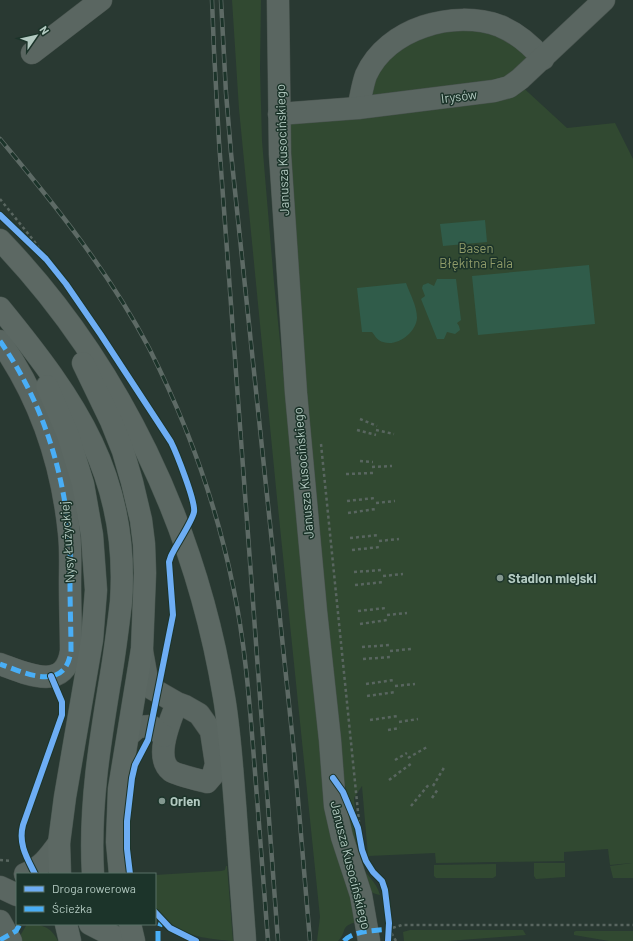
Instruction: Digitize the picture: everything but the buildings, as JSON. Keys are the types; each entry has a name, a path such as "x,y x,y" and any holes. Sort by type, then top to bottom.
{"main road":[{"path":"0,240 27,269 56,305 111,384 153,463 186,544 204,603 224,698 230,741 245,941"},
{"path":"56,305 123,451 141,520 144,544 145,574 142,650 119,789 117,831 120,873"},
{"path":"0,308 9,336 57,381 80,418 90,437 109,486 116,512 123,574 121,602 93,808 91,846 93,873"},
{"path":"9,336 33,358 57,407 70,441 83,484 90,519 94,556 96,590 92,640 65,797 59,843 60,873"},
{"path":"66,925 70,941"},
{"path":"92,925 123,941"},
{"path":"130,925 134,941"}],"street":[{"path":"32,53 101,0"},
{"name":"Janusza Kusocińskiego","path":"278,0 280,154 296,393 316,612 330,740 335,806 342,837 361,895 378,940"},
{"name":"Irysów","path":"279,114 358,108 494,91 509,87 543,59 604,0"},
{"path":"358,108 366,76 378,57 385,49 402,36 412,30 430,25 459,20 472,20 498,26 518,36 531,46 543,59"},
{"name":"Nysy Łużyckiej","path":"0,664 36,677 44,678 63,669 67,664 71,651 70,547 66,504 57,464 39,412 16,363 9,336"},
{"path":"142,650 147,678 151,688 199,714 211,731 216,764 213,775 207,782 172,772 164,761 164,736 177,703"},
{"path":"129,735 138,727 152,726 164,736"},
{"path":"27,873 40,866 49,858 59,843"},
{"path":"0,877 16,875"},
{"path":"0,887 16,895"},
{"path":"0,921 11,941"}],"path":[{"path":"0,199 34,241 46,259"},
{"path":"21,236 46,259"},
{"path":"360,419 377,426"},
{"path":"357,430 376,435"},
{"path":"376,430 394,434"},
{"path":"321,441 359,827"},
{"path":"360,462 373,462"},
{"path":"372,467 392,466"},
{"path":"346,474 373,473"},
{"path":"347,501 375,498"},
{"path":"376,503 395,501"},
{"path":"348,513 376,509"},
{"path":"350,538 379,535"},
{"path":"380,541 399,539"},
{"path":"352,550 380,547"},
{"path":"354,572 382,570"},
{"path":"383,576 403,574"},
{"path":"355,585 384,582"},
{"path":"358,611 386,608"},
{"path":"387,615 407,613"},
{"path":"360,624 387,620"},
{"path":"362,647 390,645"},
{"path":"390,651 411,649"},
{"path":"364,659 391,656"},
{"path":"366,684 394,680"},
{"path":"395,686 414,684"},
{"path":"368,696 396,692"},
{"path":"370,720 398,716"},
{"path":"399,722 418,719"},
{"path":"388,730 400,728"},
{"path":"408,758 427,747"},
{"path":"396,760 407,753"},
{"path":"389,780 412,763"},
{"path":"433,786 445,766"},
{"path":"411,806 430,783"},
{"path":"432,798 438,789"},
{"path":"351,811 359,827"},
{"path":"378,940 388,929 402,925 633,925"},
{"path":"388,929 396,941"}],"green space":[{"path":"232,0 261,0 260,69 262,141 274,283 315,683 357,922 346,927 338,941 317,941 320,917 239,109"},
{"name":"Basen Błękitna Fala","path":"472,20 543,59 517,82 567,128 615,123 633,159 633,878 613,878 610,866 632,863 610,865 608,849 564,852 564,861 436,863 435,853 368,856 362,786 354,798 355,810 353,810 340,776 279,114 342,110 385,49"},
{"path":"343,801 354,827 360,861 380,895 372,892 367,887 348,829"},
{"path":"534,863 565,863 565,877 536,879 534,876"},
{"path":"496,864 496,876 493,878 436,878 434,876 434,865"},
{"path":"227,866 233,941 202,937 187,933 170,923 156,908 156,875 225,870"},
{"path":"26,925 37,925 49,929 58,941 17,941"},
{"path":"410,930 523,930 526,935 448,941 404,941 403,932"},
{"path":"633,931 633,941 609,941 574,935 574,932"}],"shaded area":[{"path":"485,220 487,242 443,246 440,224"},
{"path":"589,265 595,324 478,335 472,276"},
{"path":"437,279 456,279 461,320 457,323 460,330 455,334 447,332 444,339 437,339 421,299 425,296 422,288 423,285 428,283 434,286"},
{"path":"406,283 417,314 416,324 409,334 400,341 388,343 380,341 372,332 362,332 357,288"}],"railway":[{"path":"212,0 219,142 278,941"},
{"path":"221,0 231,153 294,752 310,941"},
{"path":"0,139 61,214 117,293 149,348 163,376 199,464 226,555 241,632 247,678 268,941"}],"marked path":[{"path":"0,341 27,385 38,409 55,457 61,482 66,507 70,546 71,651 67,664 61,672 52,676 43,677 32,675 0,664"},
{"path":"158,941 158,931 162,920"},
{"path":"0,940 16,931 19,925"},
{"path":"344,941 353,935 389,929 389,926"}],"cycle path":[{"path":"0,215 46,259 66,284 101,335 171,442 185,477 194,507 193,516 173,551 169,562 173,615 148,740 135,765 132,778 127,821 127,849 130,873"},
{"path":"34,873 22,845 22,832 23,825 62,715 62,702 51,676"},
{"path":"333,778 343,792 358,828 362,850 366,861 373,872 382,881 385,890 389,923 388,941"},
{"path":"156,913 170,928 196,941"}],"place":[{"name":"Stadion miejski","path":"500,578"},
{"name":"Orlen","path":"162,801"}]}
